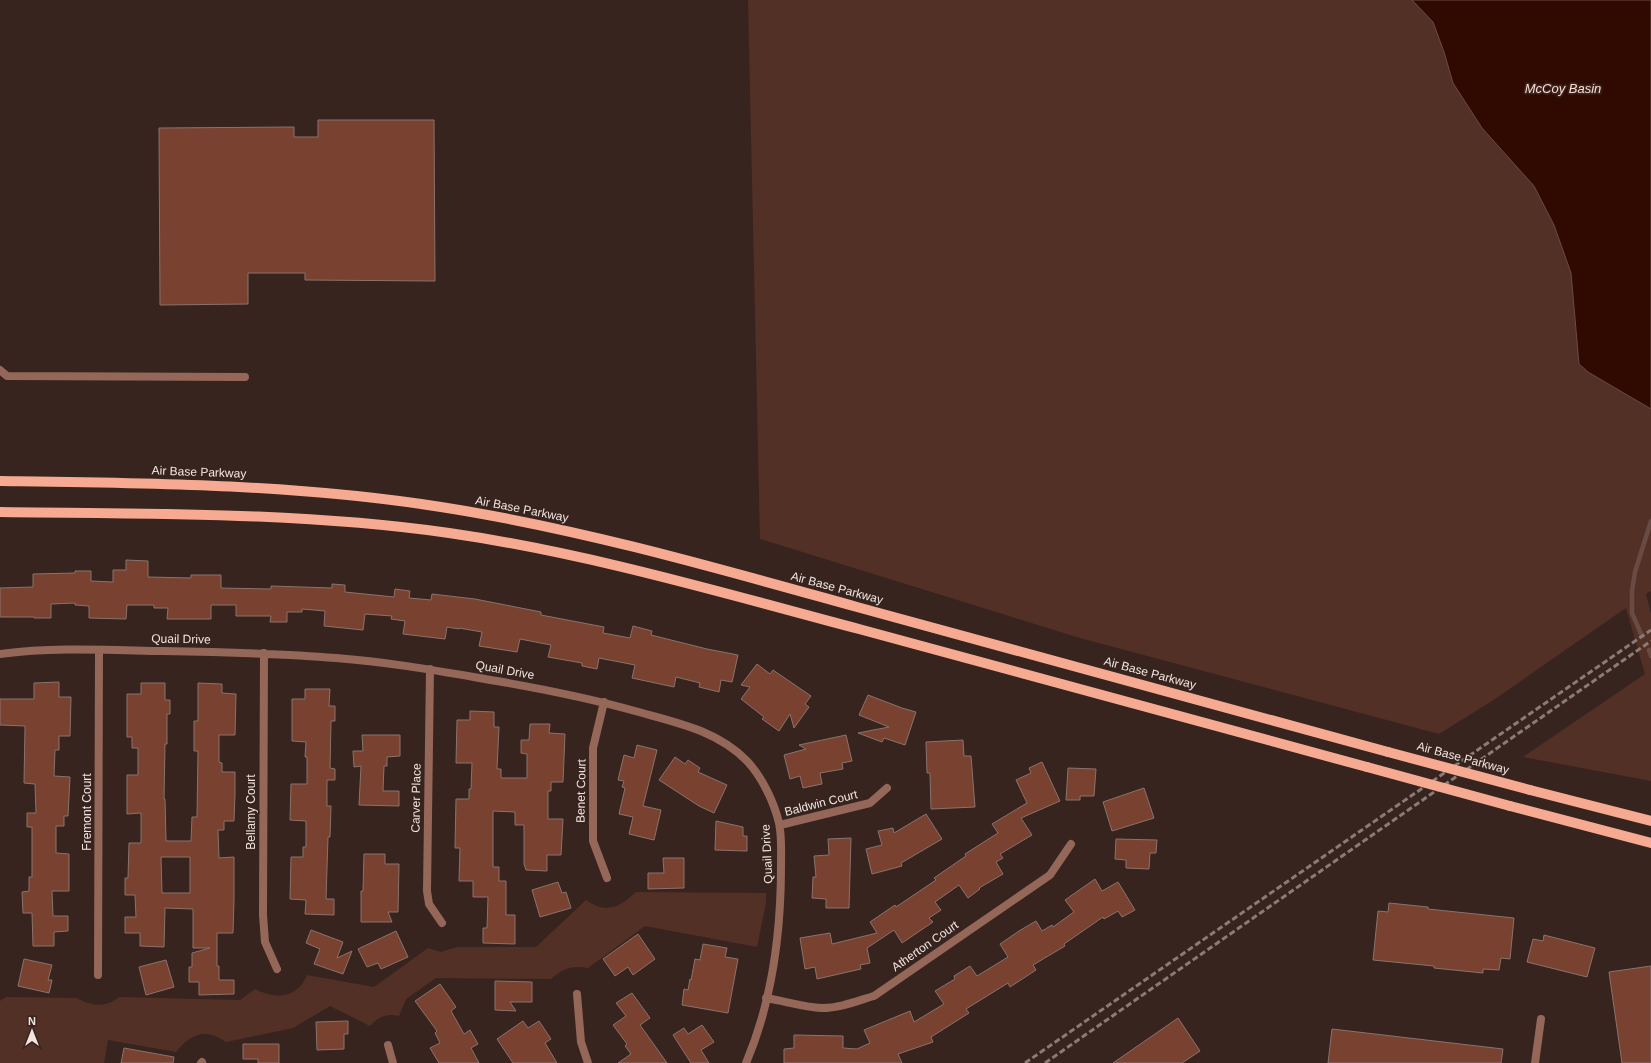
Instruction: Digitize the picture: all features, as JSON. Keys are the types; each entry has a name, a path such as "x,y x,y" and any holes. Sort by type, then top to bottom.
{"main road":[{"name":"Air Base Parkway","path":"0,481 229,485 322,491 441,507 543,525 681,559 1388,752 1651,821"},
{"path":"0,512 230,515 321,520 447,533 539,549 669,578 1651,843"}],"street":[{"path":"0,370 7,376 245,377"},
{"name":"Quail Drive","path":"0,654 32,650 238,652 338,658 430,669 550,690 604,702 694,728 726,743 748,762 764,786 780,825 781,892 774,959 766,998 753,1047 746,1063"},
{"name":"Fremont Court","path":"98,975 100,650"},
{"name":"Bellamy Court","path":"264,653 264,942 277,968"},
{"name":"Carver Place","path":"430,669 427,891 429,904 442,923"},
{"name":"Benet Court","path":"604,702 594,748 592,841 607,878"},
{"name":"Baldwin Court","path":"780,825 870,803 887,788"},
{"name":"Atherton Court","path":"766,998 822,1008 851,1004 874,996 1050,875 1071,844"},
{"path":"577,994 581,1042 588,1063"},
{"path":"1536,1063 1541,1019"},
{"path":"388,1045 393,1063"}],"shaded area":[{"path":"748,0 1412,0 1433,22 1453,83 1482,128 1534,186 1554,225 1571,273 1574,300 1588,372 1651,409 1651,591 1646,594 1651,614 1651,781 1523,757 1645,674 1626,608 1495,699 1439,734 1080,638 760,539"},
{"path":"636,892 766,893 766,903 757,947 645,926 588,968 568,968 551,979 436,978 406,999 399,1016 383,1016 370,1026 330,1006 293,1028 226,1042 212,1035 199,1035 187,1040 176,1052 108,1040 104,1063 0,1063 0,1001 6,997 77,998 87,1003 98,1005 109,1003 119,997 240,1000 255,989 271,995 286,995 298,988 303,983 307,975 374,987 428,948 441,952 457,947 536,947 586,900 600,907 606,908 624,902"}],"water":[{"name":"McCoy Basin","path":"1412,0 1651,0 1651,409 1588,372 1579,364 1571,273 1554,225 1534,186 1482,128 1453,83 1433,22"}],"building":[{"path":"318,120 434,120 435,281 305,280 305,273 248,273 248,304 160,305 159,128 294,127 294,137 318,137"},
{"path":"126,560 148,561 148,577 191,578 191,575 221,575 221,588 271,589 271,586 332,588 332,584 345,585 345,592 394,597 395,589 410,591 409,598 431,600 432,594 475,599 541,612 541,615 604,627 603,633 630,638 633,626 652,631 651,635 738,655 732,682 721,680 719,692 699,687 700,683 676,677 674,687 632,678 635,665 599,658 597,669 582,666 582,663 548,657 551,645 520,639 517,652 479,646 482,632 447,627 445,639 403,634 405,621 391,619 392,616 365,614 363,630 324,626 325,611 302,609 302,612 287,612 287,622 270,622 271,616 236,616 236,605 211,605 211,619 167,619 168,608 154,608 154,605 127,605 126,619 89,618 89,606 75,605 75,603 51,604 51,618 0,617 0,588 33,587 33,574 75,573 75,571 91,571 91,581 113,582 113,570 126,570"},
{"path":"757,664 770,674 773,670 811,696 805,704 809,707 794,728 790,714 779,731 762,719 764,717 741,699 750,687 741,685"},
{"path":"59,682 59,697 71,697 70,736 59,736 59,750 55,750 54,776 70,777 68,816 64,816 64,826 56,826 56,853 69,854 69,891 52,891 53,916 68,916 68,931 54,932 54,946 33,946 32,913 23,913 22,892 29,891 29,877 32,877 32,827 27,827 27,813 36,813 35,784 24,783 25,726 0,725 0,699 34,699 34,683"},
{"path":"141,683 165,683 165,700 170,700 170,714 167,714 167,744 165,744 164,799 166,841 191,841 192,817 197,817 198,751 194,751 194,721 198,721 198,683 222,684 222,693 236,694 235,735 219,735 219,762 222,763 222,772 235,772 234,821 224,821 224,830 218,830 219,858 234,857 233,933 217,933 217,966 219,966 219,980 234,980 234,994 199,995 199,982 189,982 189,967 192,967 192,953 210,948 193,948 193,909 165,908 164,947 140,946 140,933 125,933 125,917 136,917 135,895 125,895 125,878 128,878 129,843 141,843 141,813 127,814 127,775 138,775 138,748 132,748 132,737 127,737 127,694 141,694","holes":["161,857 190,857 190,893 162,893"]},
{"path":"305,689 330,689 329,706 335,706 335,721 331,721 330,768 335,769 335,780 327,780 327,806 331,806 330,837 328,837 326,899 334,899 334,915 305,914 306,900 290,899 291,857 303,857 303,847 306,847 306,821 290,820 291,784 307,784 307,757 305,757 306,742 292,741 292,699 305,699"},
{"path":"868,695 916,712 905,745 884,738 882,742 858,733 889,727 859,715"},
{"path":"470,711 494,712 494,727 499,727 497,769 501,769 501,778 527,778 527,754 521,753 521,740 529,740 530,724 550,724 549,733 565,734 563,782 551,782 551,791 548,791 548,819 563,819 561,855 547,855 547,871 526,870 524,864 524,825 515,825 515,812 493,811 493,867 499,867 499,881 506,881 506,915 515,915 515,944 483,943 483,928 487,928 488,897 473,897 473,881 459,881 460,848 455,848 456,799 469,799 472,763 456,763 457,720 470,720"},
{"path":"362,735 400,735 400,756 387,757 387,766 384,766 383,791 399,791 399,806 359,805 361,766 354,767 353,751 363,751"},
{"path":"846,735 852,761 842,763 843,769 820,773 822,784 803,788 800,776 790,779 784,755 806,749 799,745"},
{"path":"963,740 964,756 971,756 975,807 931,809 930,773 927,773 926,742"},
{"path":"637,745 657,750 643,806 661,810 654,840 629,834 633,817 619,814 625,788 622,787 624,781 618,780 624,755 634,758"},
{"path":"675,757 685,764 688,760 700,768 698,772 727,785 714,813 699,806 659,780"},
{"path":"1042,762 1060,801 1021,818 1032,835 1000,854 1003,858 996,862 1003,874 979,888 980,889 968,898 959,885 935,902 941,910 929,918 933,922 902,943 894,930 867,948 870,963 860,965 861,969 817,979 815,967 805,969 800,938 830,933 832,944 877,933 870,922 895,905 896,907 936,880 934,878 966,856 965,854 998,833 992,824 1027,803 1016,780 1031,773 1029,768"},
{"path":"1068,768 1096,769 1094,796 1080,796 1080,800 1066,800"},
{"path":"1144,788 1154,818 1112,831 1103,802"},
{"path":"926,814 942,839 901,863 902,866 872,874 866,849 882,845 878,831 893,828 894,833"},
{"path":"716,821 743,827 743,836 747,836 747,851 715,850"},
{"path":"851,838 849,908 826,908 826,899 812,898 813,877 816,877 814,856 829,855 828,839"},
{"path":"1116,839 1157,840 1156,853 1150,853 1149,869 1126,868 1126,860 1115,859"},
{"path":"364,854 385,854 385,864 399,864 398,912 388,912 392,922 361,922 361,891 363,891"},
{"path":"663,858 684,858 684,888 648,889 648,873 664,873"},
{"path":"1095,879 1102,891 1118,882 1135,910 1122,917 1118,911 1104,919 1103,917 1064,944 1065,946 1033,965 1036,970 1010,987 1008,983 966,1009 969,1013 931,1037 933,1042 898,1054 902,1063 784,1063 784,1049 794,1048 794,1035 843,1036 843,1048 857,1049 870,1043 864,1030 910,1011 914,1022 944,1004 935,991 955,979 954,976 970,966 977,976 1008,957 1000,944 1036,921 1042,931 1052,925 1053,927 1074,912 1065,900"},
{"path":"558,882 562,893 566,892 571,908 540,917 532,890"},
{"path":"1389,903 1428,907 1428,909 1514,918 1510,959 1501,958 1499,970 1483,969 1483,973 1434,968 1434,966 1373,960 1378,911 1388,912"},
{"path":"311,930 343,942 337,958 352,951 343,974 314,964 320,949 306,943"},
{"path":"396,931 408,957 381,969 378,963 367,967 358,949"},
{"path":"638,934 655,959 633,975 628,967 615,976 603,959"},
{"path":"1544,935 1595,948 1587,977 1527,962 1533,939 1543,941"},
{"path":"703,944 727,948 725,957 738,959 728,1013 682,1005 684,989 688,990 695,959 700,960"},
{"path":"24,959 52,965 48,980 52,980 49,993 18,986"},
{"path":"166,960 174,987 146,995 139,967"},
{"path":"1651,966 1651,1063 1622,1063 1609,972"},
{"path":"495,981 532,982 532,1002 510,1002 516,1011 495,1010"},
{"path":"440,984 456,1007 451,1011 464,1034 470,1030 478,1044 471,1048 479,1063 439,1063 430,1048 440,1043 435,1033 437,1031 415,1001"},
{"path":"632,993 650,1018 640,1025 667,1063 618,1063 631,1054 625,1046 627,1044 613,1025 626,1016 616,1003"},
{"path":"1178,1018 1200,1051 1182,1063 1113,1063"},
{"path":"348,1021 348,1034 344,1034 344,1049 317,1050 316,1022"},
{"path":"523,1021 528,1028 539,1021 551,1039 545,1043 557,1063 513,1063 497,1039"},
{"path":"702,1025 714,1042 701,1050 709,1063 691,1063 673,1035 684,1028 688,1034"},
{"path":"1332,1029 1503,1049 1501,1063 1328,1063"},
{"path":"243,1044 279,1044 279,1063 258,1063 258,1059 243,1059"},
{"path":"124,1048 174,1057 173,1063 121,1063"}],"waterway":[{"path":"1642,636 1632,613 1632,591 1635,572 1651,521"},
{"path":"1649,650 1651,656"}],"railway":[{"path":"1025,1063 1651,630"},
{"path":"1045,1063 1651,641"}]}
